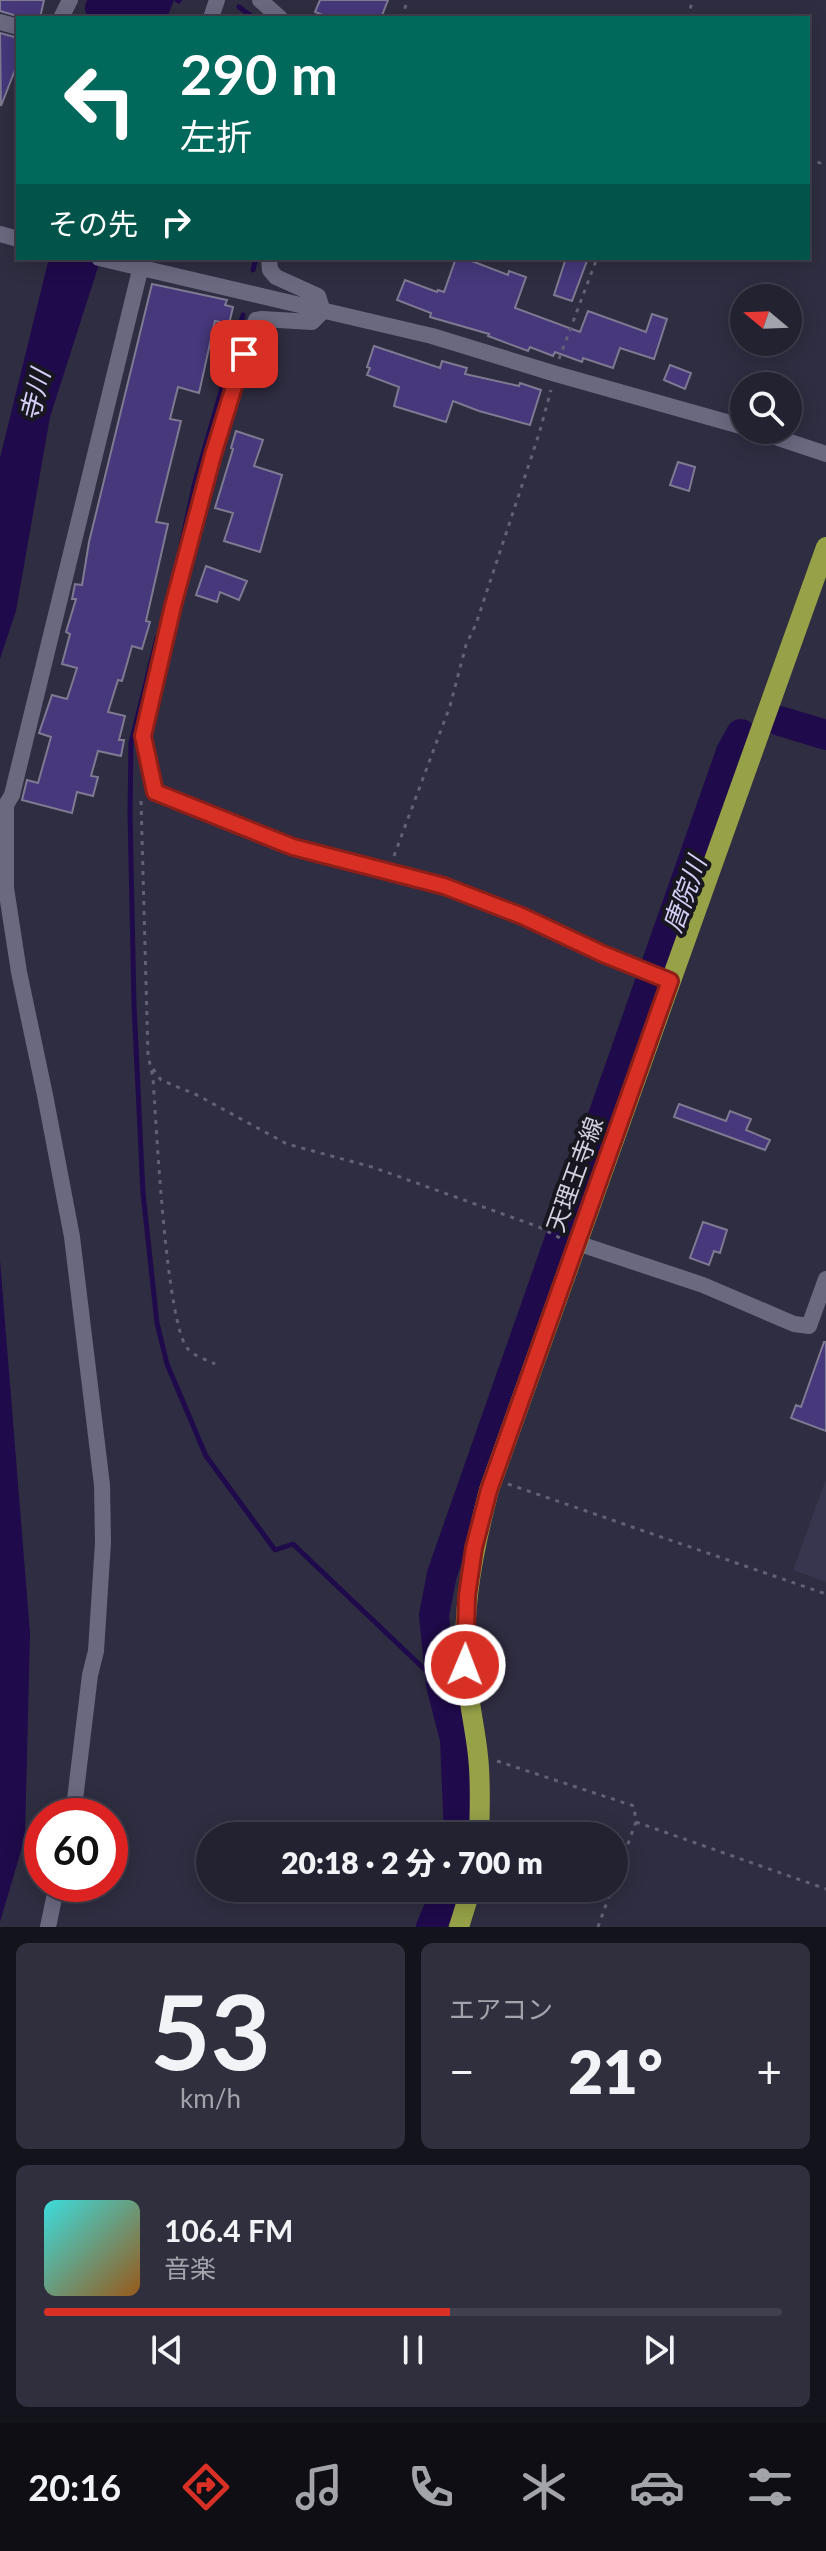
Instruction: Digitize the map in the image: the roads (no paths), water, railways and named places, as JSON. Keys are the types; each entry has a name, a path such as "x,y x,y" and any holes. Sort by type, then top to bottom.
{"main road":[{"name":"天理王寺線","path":"479,1822 478,1758 465,1665 467,1596 474,1548 493,1478 826,547"},
{"path":"459,1927 467,1902"}],"street":[{"path":"260,0 278,16"},
{"path":"113,260 140,264 432,336 730,423"},
{"path":"269,260 270,270 276,277 318,296 323,311"},
{"path":"75,1798 90,1675 96,1651 103,1542 102,1485 72,1237 8,902 6,805 12,795 140,264"},
{"path":"323,311 312,322 262,319 256,320 252,329 213,455 143,736 155,792 293,847 444,886 522,916 670,981"},
{"path":"796,444 826,454"},
{"path":"577,1243 703,1285 794,1324 809,1326 826,1279"},
{"path":"48,1927 53,1902"}],"water":[{"path":"114,0 174,0 168,16 108,16"},
{"name":"寺川","path":"49,260 100,260 50,417 16,611 0,659 0,458"},
{"path":"0,1260 30,1633 24,1840 0,1922"}],"waterway":[{"path":"239,7 251,16"},
{"path":"100,8 114,16"},
{"path":"253,270 256,260"},
{"path":"179,555 195,482 243,315"},
{"path":"157,638 131,743 130,813 134,1005 143,1193 157,1323 167,1364 206,1456 275,1550 293,1544 441,1685"},
{"name":"唐院川","path":"780,721 826,735"},
{"name":"唐院川","path":"458,1822 455,1739 441,1685 434,1615 442,1574 731,752 741,734"},
{"name":"唐院川","path":"431,1927 442,1902"}]}
